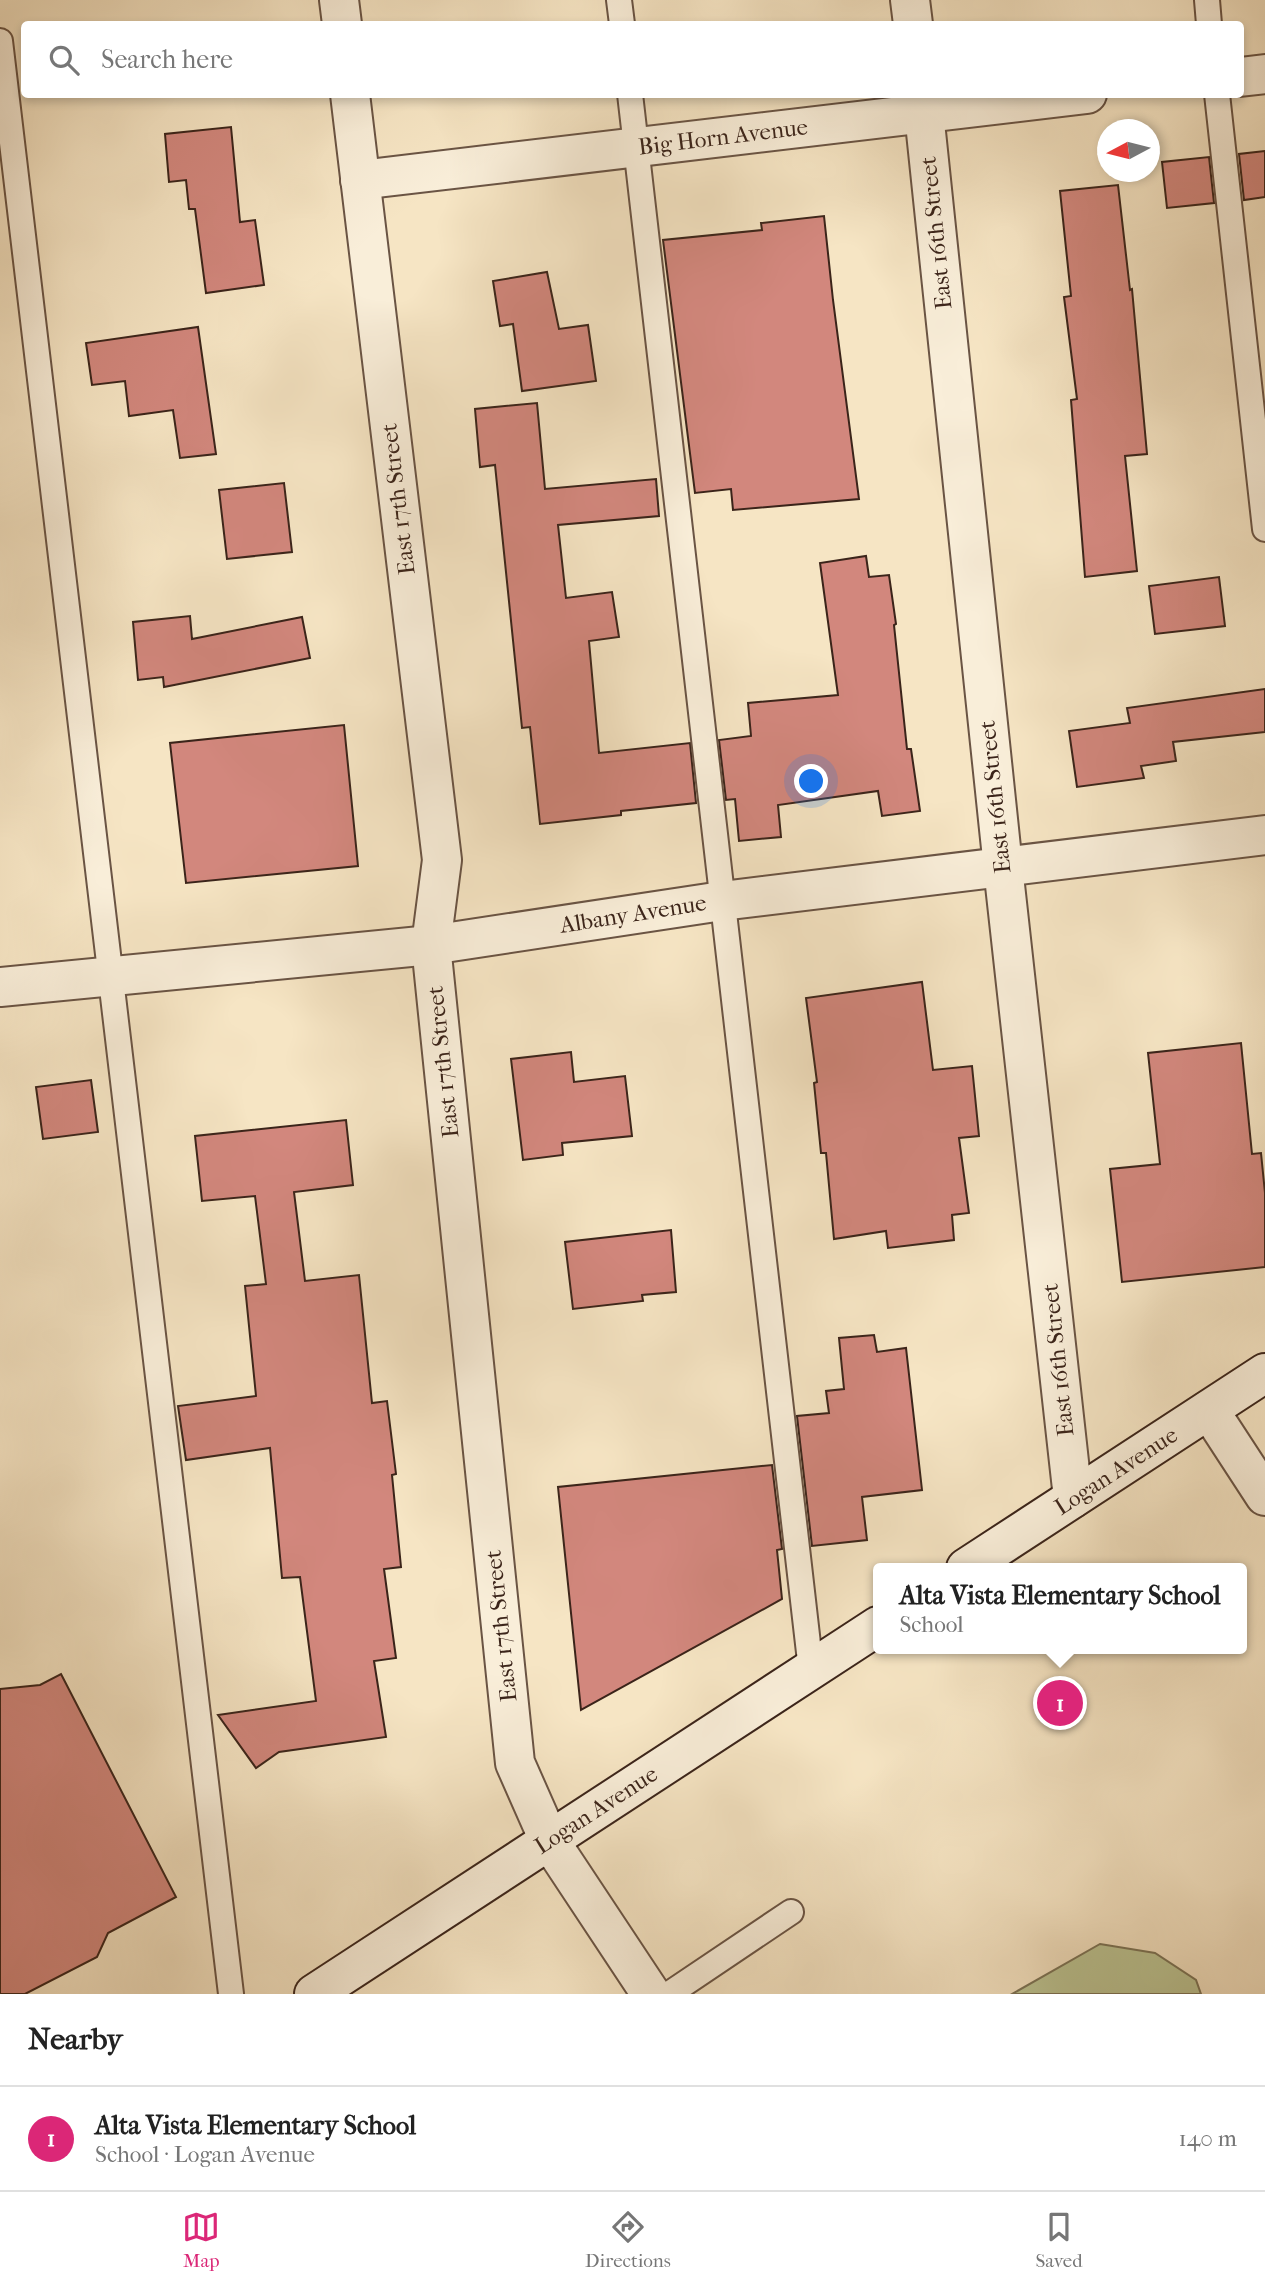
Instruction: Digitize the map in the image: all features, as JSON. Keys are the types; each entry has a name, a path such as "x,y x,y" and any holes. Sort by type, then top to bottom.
{"street":[{"path":"339,0 342,21"},
{"path":"910,0 913,21"},
{"path":"1244,76 1265,74"},
{"name":"East 17th Street","path":"350,98 442,860 431,944 515,1763 549,1840 651,1994"},
{"name":"Big Horn Avenue","path":"360,180 636,148 923,104 1021,98"},
{"name":"East 16th Street","path":"923,104 1073,1498"},
{"name":"Albany Avenue","path":"0,987 431,944 722,901 1265,835"},
{"name":"Logan Avenue","path":"974,1563 1265,1373"},
{"path":"1209,1410 1265,1496"},
{"name":"Logan Avenue","path":"314,1994 873,1629"}],"lane":[{"path":"619,0 622,21"},
{"path":"1207,0 1209,21"},
{"path":"0,41 231,1994"},
{"path":"630,98 811,1670"},
{"path":"1217,98 1265,529"},
{"path":"669,1994 791,1912"}],"green space":[{"path":"1100,1944 1155,1953 1196,1980 1201,1994 1012,1994"}],"building":[{"path":"231,127 240,222 255,220 264,285 206,293 195,209 189,209 186,180 169,182 165,134"},
{"path":"1265,151 1265,197 1244,200 1239,154"},
{"path":"1209,157 1214,203 1167,208 1162,162"},
{"path":"1118,185 1130,290 1132,289 1147,454 1125,456 1137,571 1085,577 1071,400 1077,399 1064,297 1071,296 1060,191"},
{"path":"824,216 859,499 733,510 731,489 695,493 663,240 762,230 761,223"},
{"path":"547,272 559,329 588,325 596,381 522,391 513,324 500,326 493,281"},
{"path":"198,327 216,454 180,458 173,410 129,416 125,381 92,385 86,343"},
{"path":"537,403 545,489 656,479 659,516 558,525 566,598 612,592 619,637 589,641 599,753 690,743 696,803 540,824 530,727 522,728 495,465 480,467 475,409"},
{"path":"284,483 292,552 227,559 219,490"},
{"path":"866,556 869,577 889,575 907,749 911,749 920,811 882,816 878,791 778,805 781,837 739,841 735,799 726,800 719,740 751,736 748,703 838,695 820,563"},
{"path":"1219,577 1225,626 1155,634 1149,586"},
{"path":"190,616 192,639 302,617 310,658 164,687 163,677 138,680 133,622"},
{"path":"1265,689 1265,732 1173,742 1176,761 1141,766 1144,778 1077,787 1069,731 1130,723 1127,708"},
{"path":"344,725 358,866 186,883 170,743"},
{"path":"922,982 933,1070 972,1066 979,1136 959,1138 969,1213 952,1215 954,1240 888,1248 886,1231 834,1239 826,1153 821,1153 814,1083 817,1082 806,998"},
{"path":"1241,1043 1252,1154 1261,1153 1265,1193 1265,1267 1122,1282 1110,1169 1160,1164 1148,1053"},
{"path":"571,1052 574,1082 625,1076 632,1136 562,1143 563,1155 523,1160 511,1059"},
{"path":"91,1080 98,1132 43,1139 36,1087"},
{"path":"346,1120 353,1185 294,1192 305,1281 359,1275 372,1403 387,1401 396,1474 392,1475 401,1567 384,1569 396,1658 374,1661 386,1737 279,1752 256,1768 218,1715 316,1701 300,1577 282,1578 270,1448 186,1460 178,1406 256,1396 245,1286 266,1284 255,1196 202,1201 195,1136"},
{"path":"671,1230 676,1292 642,1295 643,1301 573,1309 565,1242"},
{"path":"874,1335 877,1352 906,1348 922,1490 862,1497 867,1540 812,1546 797,1416 829,1413 826,1391 844,1389 839,1338"},
{"path":"772,1465 782,1549 777,1550 782,1599 581,1710 558,1487"},
{"path":"61,1674 176,1897 108,1933 97,1957 25,1994 0,1994 0,1689 40,1685"}],"place":[{"name":"Alta Vista Elementary School","path":"1060,1703"}]}
